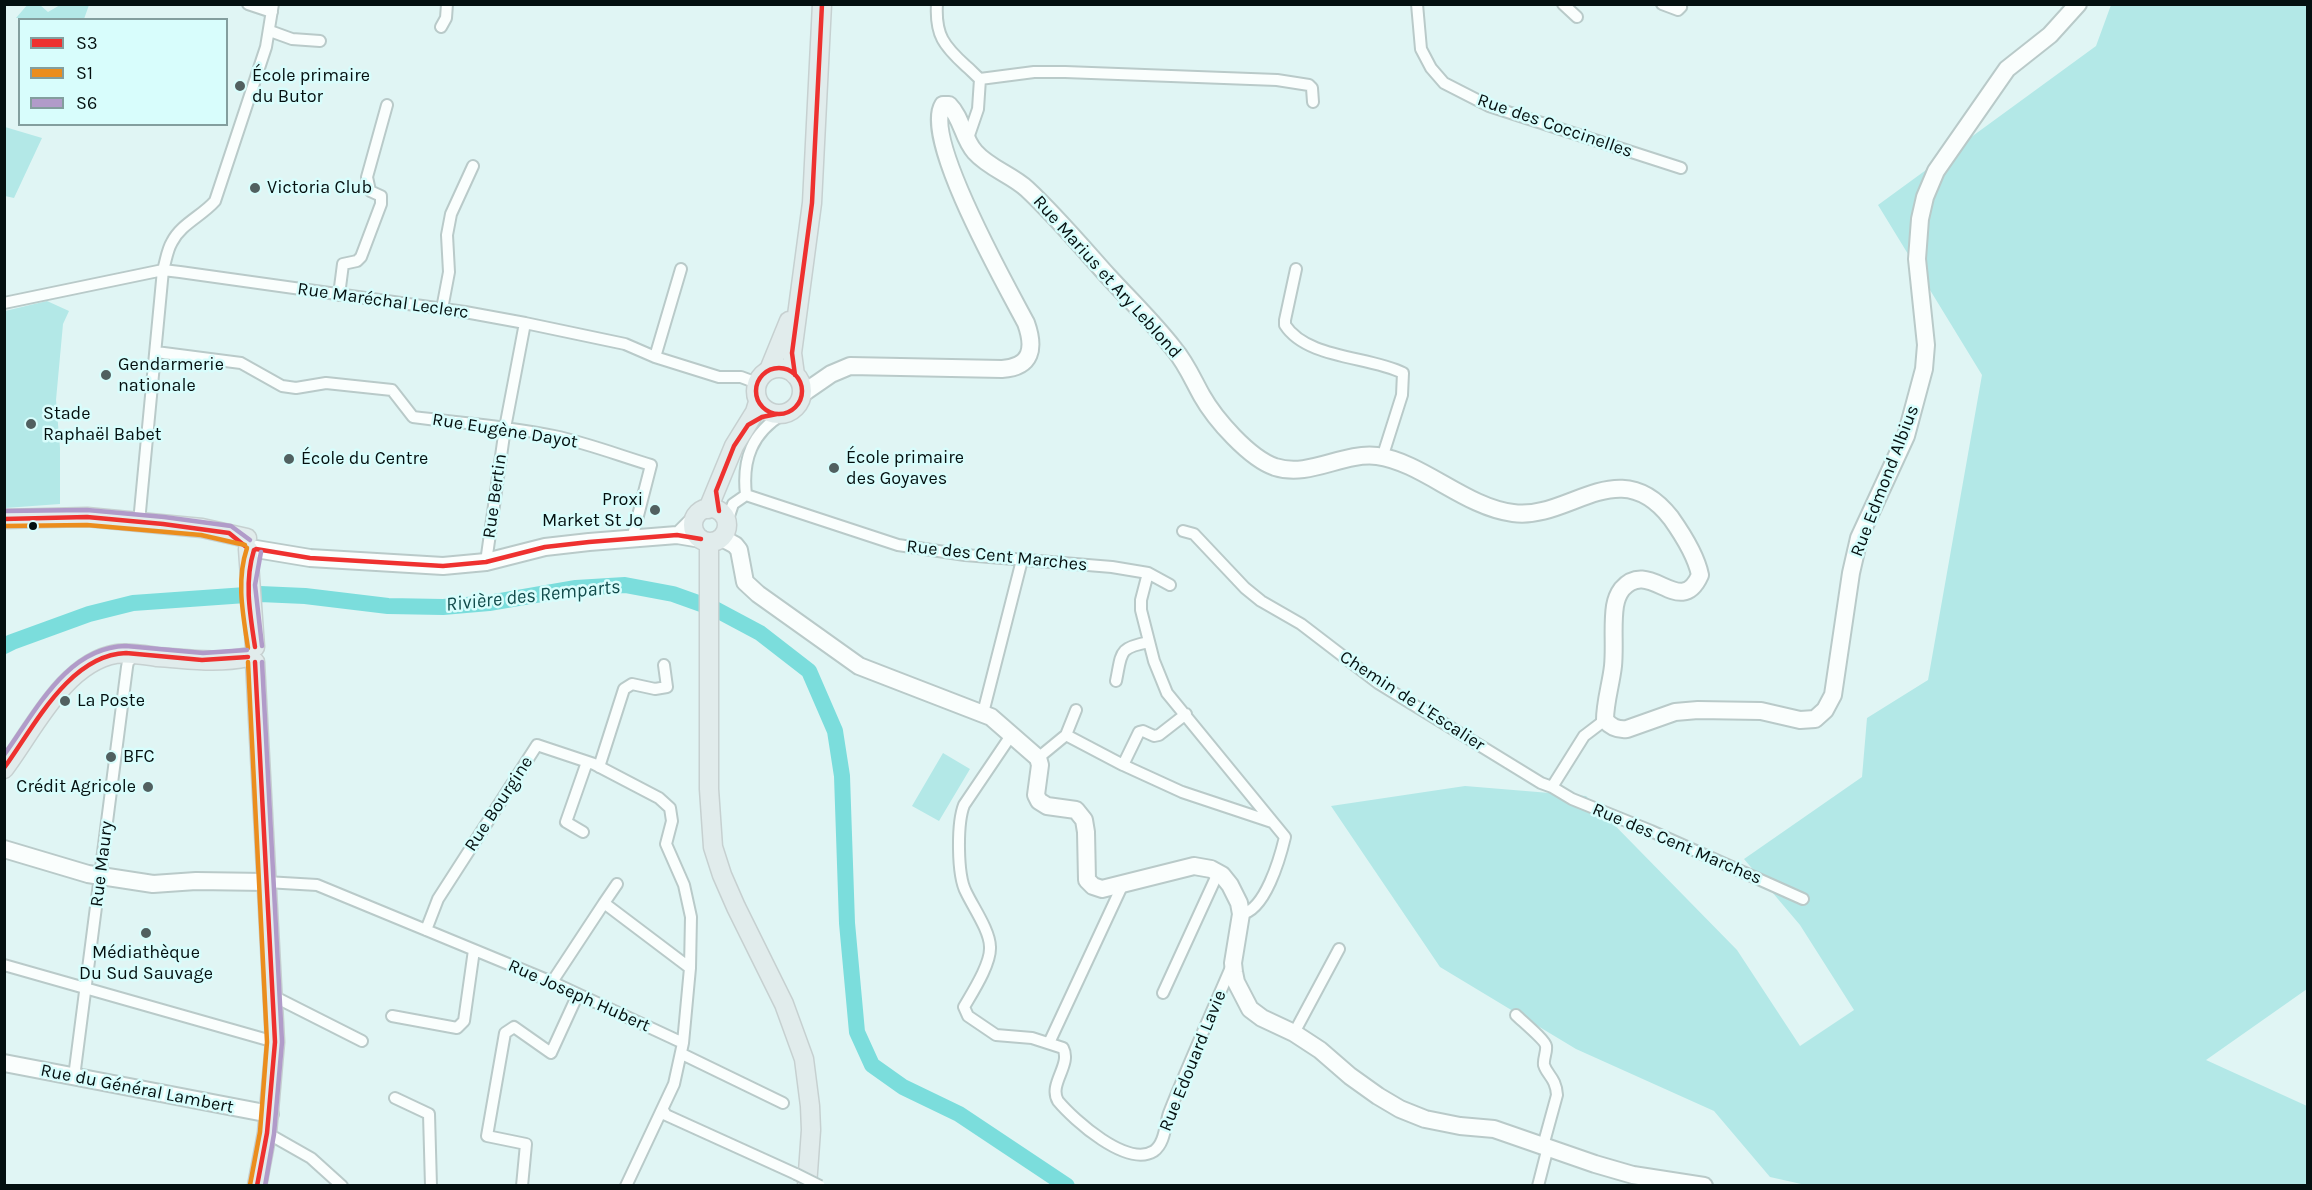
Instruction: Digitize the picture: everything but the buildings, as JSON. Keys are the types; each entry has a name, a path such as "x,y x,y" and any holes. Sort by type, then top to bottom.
{"main road":[{"path":"748,425 762,417 780,414 796,407 798,382 792,353 812,203 822,4"},
{"name":"Rue Edmond Albius","path":"1605,720 1609,725 1619,729 1675,712 1761,711 1800,720 1815,719 1825,711 1833,694 1851,573 1859,538 1906,436 1924,369 1926,345 1917,259 1920,219 1925,197 1936,171 2007,69 2050,35 2078,4"},
{"name":"Rue Marius et Ary Leblond","path":"798,382 858,365 1011,368 1025,360 1032,344 1030,334 956,185 939,117 943,105 949,105 953,109 967,142 976,154 1025,187 1053,215 1173,347 1217,418 1256,456 1273,466 1287,470 1302,470 1355,457 1382,458 1402,465 1480,503 1513,513 1529,514 1549,509 1585,494 1608,489 1631,490 1649,497 1662,507 1675,523 1691,551 1700,575 1691,590 1684,593 1675,592 1651,580 1640,579 1623,588 1615,605 1613,663 1605,706 1605,720"},
{"path":"780,414 770,412 758,402 756,396 763,376 789,323 801,275"},
{"path":"763,376 783,368 798,382"},
{"path":"758,402 748,425 734,446 716,491 708,570 709,789 713,847 727,885 784,1004 804,1059 811,1122 802,1180"},
{"path":"4,519 87,517 139,522 229,533 251,548 279,554 443,566 486,562 545,547 679,535 713,526"},
{"path":"713,526 739,550 742,557 743,576 751,588 859,666 983,713 1038,758 1040,765 1035,787 1040,801 1047,806 1076,810 1084,820 1087,880 1093,886 1102,888 1123,884 1194,866 1218,873 1230,885 1239,903 1241,914 1233,963 1236,982 1250,1009 1262,1018 1294,1033 1320,1050 1350,1076 1400,1108 1425,1119 1494,1130 1633,1175 1704,1185"},
{"path":"251,548 253,649 275,1042 270,1114 257,1185"},
{"path":"4,769 50,701 62,687 90,664 118,654 225,662 253,649"},
{"path":"4,849 88,874 153,884 196,881 266,882"},
{"name":"Rue du Général Lambert","path":"4,1063 270,1114"}],"street":[{"path":"139,522 163,270 172,242 187,224 215,201 270,31 272,8 248,4"},
{"path":"441,27 446,18 447,4"},
{"path":"938,4 939,35 952,54 980,79 1034,72 1065,72 1277,80 1309,85 1312,88 1312,102"},
{"name":"Rue des Coccinelles","path":"1417,4 1421,49 1431,68 1444,83 1489,106 1681,168"},
{"path":"1563,4 1577,17"},
{"path":"1662,4 1678,7"},
{"path":"270,31 292,39 320,41"},
{"path":"967,142 978,109 980,79"},
{"path":"339,295 343,264 357,261 361,257 381,204 381,196 370,190 367,177 387,105"},
{"path":"442,309 449,272 447,235 450,214 473,166"},
{"path":"655,357 681,269"},
{"path":"1296,269 1285,320 1285,325 1291,332 1313,347 1403,373 1402,395 1382,458"},
{"name":"Rue Maréchal Leclerc","path":"4,303 163,270 442,309 525,323 625,344 655,357 719,377 763,376"},
{"name":"Rue Bertin","path":"486,562 505,428 525,323"},
{"name":"Rue Eugène Dayot","path":"156,352 241,363 282,386 296,388 326,383 392,390 413,417 505,428 585,443 651,465 632,539"},
{"path":"713,526 733,504 746,495 743,475 755,440 762,429 780,414"},
{"name":"Rue des Cent Marches","path":"746,495 898,545 933,552 1112,567 1148,573"},
{"name":"Chemin de L'Escalier","path":"1184,531 1194,534 1253,595 1301,624 1378,683 1514,768 1552,787"},
{"path":"983,713 1022,560"},
{"path":"1170,585 1148,573 1141,600 1141,610 1161,681 1167,693 1285,837 1279,861 1258,905 1246,914 1241,914"},
{"path":"1116,681 1121,656 1125,650 1130,646 1149,642"},
{"name":"Rue Maury","path":"74,1077 127,667 130,659 135,655"},
{"path":"599,766 624,689 632,684 655,689 667,687 664,665"},
{"path":"1038,758 1066,735 1076,710"},
{"path":"1123,765 1139,732 1159,735 1186,714"},
{"path":"1552,787 1584,736 1605,720"},
{"path":"1011,734 964,804 961,816 960,863 964,889 975,909 990,948 988,958 964,1007 968,1016 996,1035 1032,1038 1049,1043 1123,884"},
{"path":"1066,735 1182,792 1274,822"},
{"name":"Rue Bourgine","path":"426,930 438,899 537,745 599,766 659,798 670,808 672,821 666,844 684,885 691,917 690,968 682,1048 674,1084 626,1185"},
{"path":"583,832 566,822 587,762"},
{"name":"Rue des Cent Marches","path":"1552,787 1572,799 1803,899"},
{"path":"1163,993 1218,873"},
{"name":"Rue Joseph Hubert","path":"266,882 317,885 552,982 682,1048"},
{"path":"552,982 617,884"},
{"path":"603,903 690,968"},
{"path":"1294,1033 1339,949"},
{"path":"392,1016 456,1028 460,1026 464,1021 474,950"},
{"name":"Rue Edouard Lavie","path":"1049,1043 1065,1051 1065,1061 1055,1091 1055,1096 1061,1105 1112,1147 1141,1154 1155,1150 1162,1138 1168,1116 1233,963"},
{"path":"4,965 275,1042"},
{"path":"522,1185 526,1144 486,1136 505,1033 514,1027 551,1053 578,994"},
{"path":"273,996 362,1041"},
{"path":"1516,1015 1545,1041 1547,1048 1544,1066 1557,1087 1538,1185"},
{"path":"682,1048 783,1103"},
{"path":"395,1098 429,1114 431,1185"},
{"path":"663,1110 666,1115 802,1180 820,1185"},
{"path":"267,1133 311,1158 342,1185"}],"shaded area":[{"path":"28,4 40,5 48,12 60,5 89,5 84,18 16,18"},
{"path":"2111,5 2307,5 2307,989 2206,1060 2307,1106 2307,1185 1810,1186 1770,1177 1714,1111 1576,1049 1440,967 1331,806 1465,786 1586,796 1737,950 1800,1046 1854,1010 1800,925 1744,859 1862,777 1867,718 1928,680 1982,375 1878,205 2096,46"},
{"path":"5,127 42,138 14,198 5,196"},
{"name":"Stade Raphaël Babet","path":"47,301 69,311 63,324 56,400 60,448 60,504 5,508 5,311"},
{"path":"943,753 970,769 939,821 912,806"}],"waterway":[{"name":"Rivière des Remparts","path":"4,646 89,614 133,603 260,594 305,596 388,606 443,607 489,603 576,588 625,585 673,594 715,609 760,633 809,671 835,731 842,776 847,923 857,1032 872,1065 903,1087 959,1114 1067,1186"}],"transit line":[{"name":"S3","path":"795,375 792,353 812,203 822,4"},
{"name":"S3","path":"779,368 795,375 802,391 795,407 779,414 763,407 756,391 763,375 779,368"},
{"name":"S3","path":"719,511 716,491 734,446 748,425 762,417 777,414"},
{"name":"S6","path":"4,511 87,510 164,517 231,526 250,540"},
{"name":"S3","path":"4,519 87,517 163,524 229,533 245,546"},
{"name":"S1","path":"4,526 87,525 201,535 245,545"},
{"name":"S3","path":"256,549 310,558 443,566 486,562 545,547 589,542 677,535 701,539"},
{"name":"S1","path":"247,548 241,585 248,648"},
{"name":"S3","path":"254,550 249,586 255,647"},
{"name":"S6","path":"261,552 255,585 262,646"},
{"name":"S6","path":"4,755 54,685 69,670 105,649 126,646 203,653 247,650"},
{"name":"S3","path":"4,768 41,714 70,679 87,666 106,657 126,653 202,660 248,657"},
{"name":"S1","path":"248,662 267,1042 260,1132 250,1185"},
{"name":"S3","path":"255,662 275,1042 267,1133 257,1186"},
{"name":"S6","path":"262,662 282,1042 274,1134 265,1186"}],"place":[{"name":"École primaire du Butor","path":"240,86"},
{"name":"Victoria Club","path":"255,188"},
{"name":"Gendarmerie nationale","path":"106,375"},
{"name":"Stade Raphaël Babet","path":"31,424"},
{"name":"École du Centre","path":"289,459"},
{"name":"École primaire des Goyaves","path":"834,468"},
{"name":"Proxi Market St Jo","path":"655,510"},
{"name":"La Poste","path":"65,701"},
{"name":"BFC","path":"111,757"},
{"name":"Crédit Agricole","path":"148,787"},
{"name":"Médiathèque Du Sud Sauvage","path":"146,933"}]}
